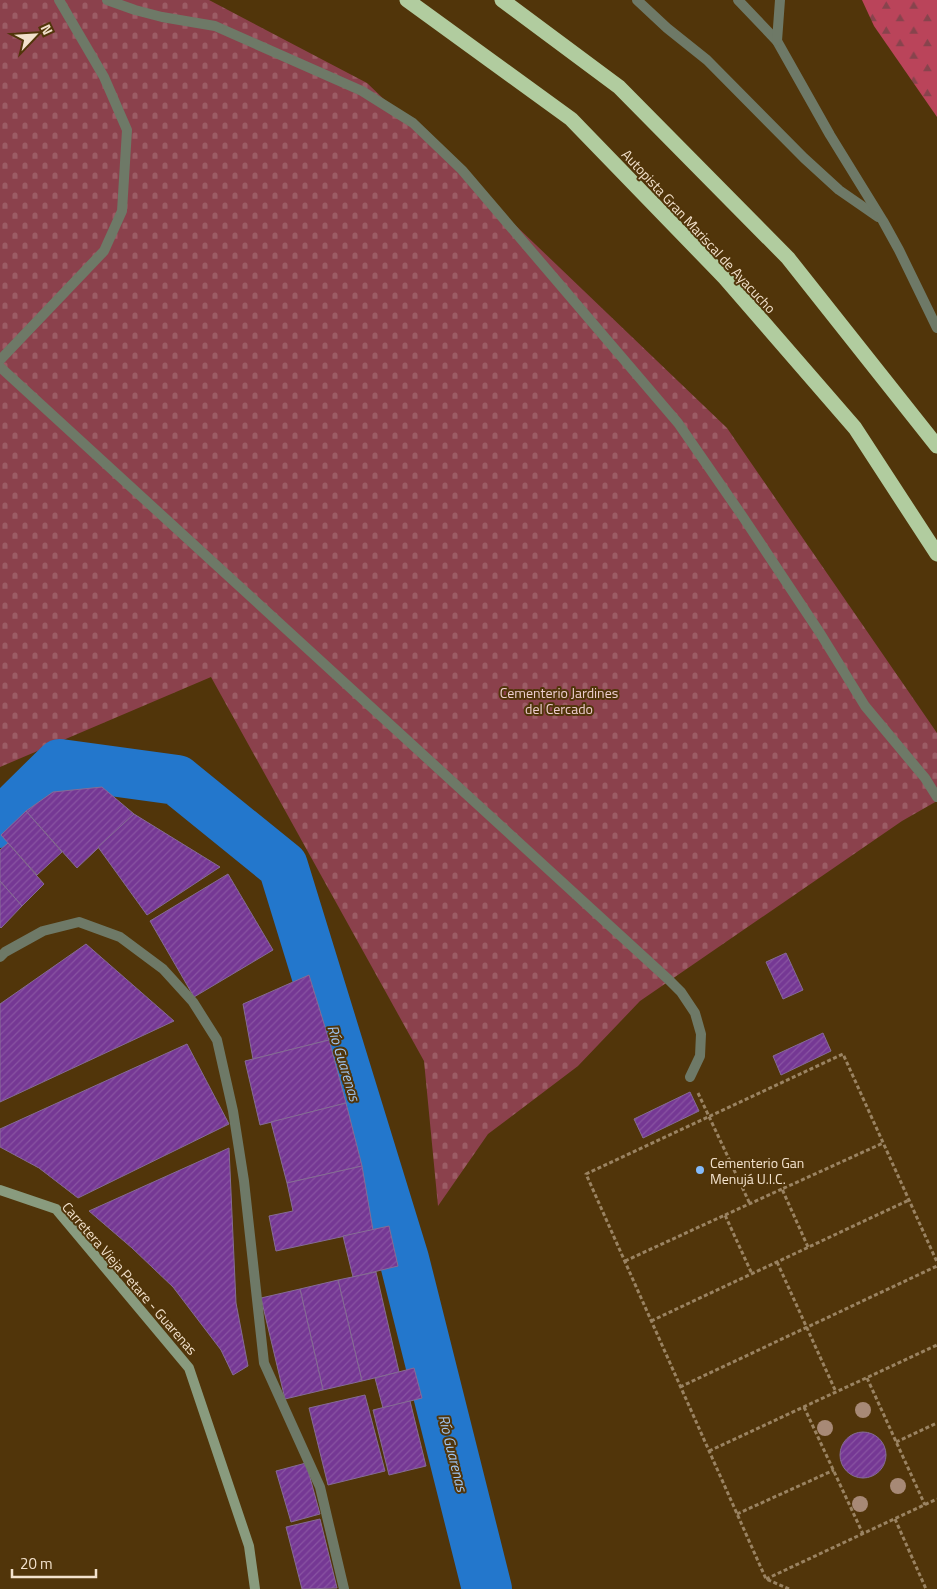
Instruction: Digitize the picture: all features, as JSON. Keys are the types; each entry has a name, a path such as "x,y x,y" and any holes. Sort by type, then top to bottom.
{"highway":[{"name":"Autopista Gran Mariscal de Ayacucho","path":"407,0 570,119 725,278 855,428 937,554"},
{"path":"502,0 619,87 788,258 937,446"}],"main road":[{"name":"Carretera Vieja Petare - Guarenas","path":"0,1190 56,1209 189,1368 250,1546 255,1589"}],"street":[{"path":"0,360 104,251 122,211 127,130 104,77 59,0"},
{"path":"107,0 162,17 215,26 362,91 413,123 462,170 678,423 820,633 865,706 925,778 937,797"},
{"path":"637,0 667,28 707,60 838,190 883,221"},
{"path":"738,0 777,41 830,134 883,221 937,328"},
{"path":"777,41 780,0"},
{"path":"0,367 681,992 695,1013 701,1034 700,1056 690,1077"},
{"path":"0,957 5,952 44,931 79,922 104,931 120,938 163,969 193,1002 217,1040 244,1181 264,1363 320,1488 344,1589"}],"path":[{"path":"790,1589 766,1579 586,1174 843,1054 937,1262"},
{"path":"690,1077 750,1204"},
{"path":"624,1261 883,1143"},
{"path":"782,1190 808,1247"},
{"path":"651,1321 909,1200"},
{"path":"725,1216 752,1274"},
{"path":"777,1262 836,1392"},
{"path":"680,1387 937,1266"},
{"path":"709,1451 937,1345"},
{"path":"867,1378 925,1505"},
{"path":"804,1407 863,1534"},
{"path":"896,1442 937,1423"},
{"path":"737,1514 834,1470"},
{"path":"766,1579 937,1500"},
{"path":"895,1519 926,1589"}],"green space":[{"name":"Cementerio Jardines del Cercado","path":"0,0 209,0 367,83 727,428 937,733 937,801 902,821 640,1001 578,1066 488,1134 438,1206 424,1061 211,677 0,767"},
{"path":"862,0 937,0 937,117 874,26"}],"building":[{"path":"102,787 134,814 77,868 26,811 53,792"},
{"path":"26,811 62,852 37,875 1,835"},
{"path":"134,814 220,867 147,915 98,847"},
{"path":"8,843 44,884 22,906 0,881 0,850"},
{"path":"228,874 273,950 194,997 150,921"},
{"path":"0,881 22,906 1,928 0,927"},
{"path":"86,944 174,1021 0,1102 0,1004"},
{"path":"786,953 803,990 783,999 766,962"},
{"path":"309,975 329,1040 253,1059 243,1004"},
{"path":"823,1033 831,1051 781,1075 773,1056"},
{"path":"329,1040 346,1103 260,1125 245,1061"},
{"path":"187,1044 229,1124 78,1198 39,1168 0,1147 0,1129"},
{"path":"690,1092 699,1111 643,1138 634,1119"},
{"path":"346,1103 362,1166 287,1183 271,1122"},
{"path":"229,1148 236,1303 248,1366 233,1375 221,1350 173,1287 89,1211"},
{"path":"362,1166 373,1230 276,1251 269,1216 293,1211 287,1183"},
{"path":"389,1226 398,1266 353,1277 343,1236"},
{"path":"376,1272 399,1372 362,1381 338,1280"},
{"path":"338,1280 362,1381 323,1390 300,1289"},
{"path":"300,1289 323,1390 285,1399 261,1298"},
{"path":"414,1368 422,1398 383,1408 375,1378"},
{"path":"365,1395 385,1471 328,1485 309,1408"},
{"path":"410,1401 426,1466 389,1475 373,1410"},
{"path":"858,1432 868,1432 882,1442 886,1455 882,1468 876,1474 868,1478 858,1478 844,1468 840,1460 840,1450 850,1436"},
{"path":"306,1463 320,1514 291,1522 276,1471"},
{"path":"320,1519 337,1588 302,1589 286,1527"}],"waterway":[{"name":"Río Guarenas","path":"0,823 60,764 177,780 283,866 404,1259 487,1589"}],"place":[{"name":"Cementerio Gan Menujá U.I.C.","path":"700,1170"}]}
